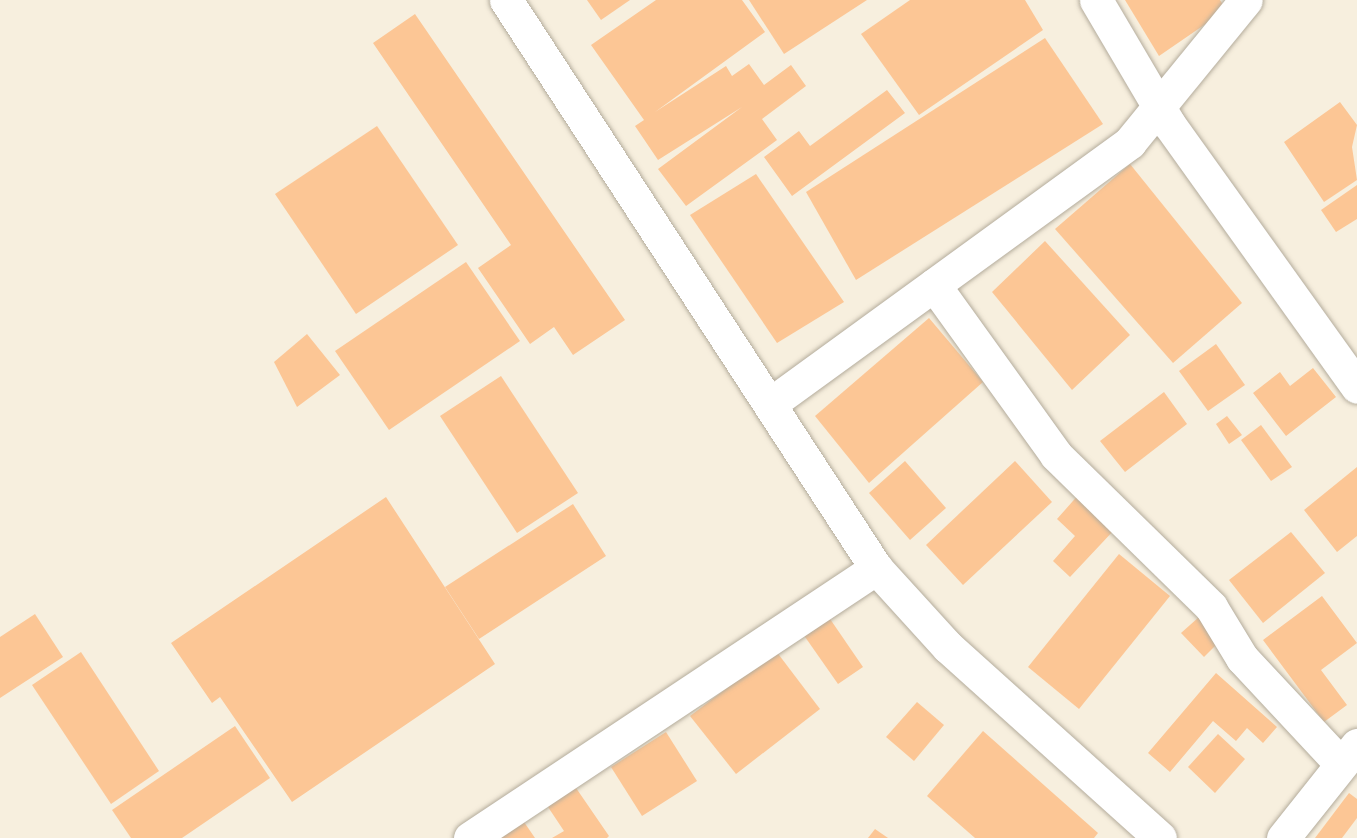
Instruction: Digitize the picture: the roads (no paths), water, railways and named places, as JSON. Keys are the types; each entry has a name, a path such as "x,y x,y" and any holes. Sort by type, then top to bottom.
{"street":[{"path":"506,0 876,568 948,647 1155,837"},
{"path":"1096,0 1159,107 1354,377"},
{"path":"770,404 1130,142 1246,0"},
{"path":"934,285 1056,455 1211,607 1242,658 1349,754 1283,838"},
{"path":"470,838 876,568"}]}
